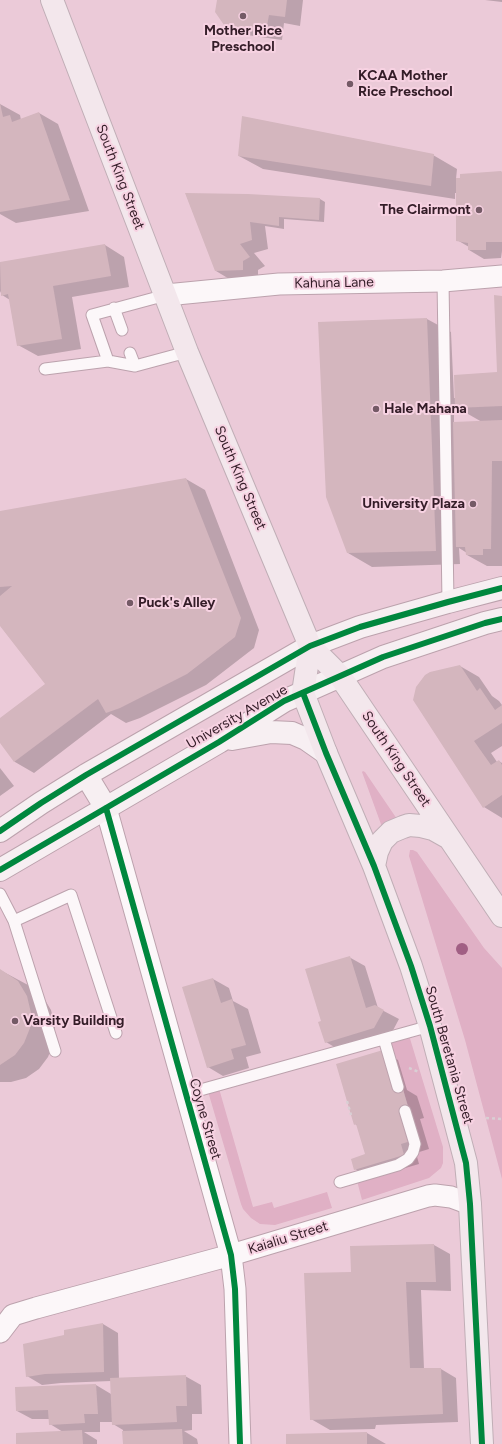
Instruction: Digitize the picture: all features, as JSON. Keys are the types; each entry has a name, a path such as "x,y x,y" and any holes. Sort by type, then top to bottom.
{"main road":[{"name":"South King Street","path":"52,0 166,295 186,352 310,646 340,676 502,916"},
{"name":"University Avenue","path":"0,831 86,775 310,646 360,627 502,588"},
{"name":"University Avenue","path":"0,870 219,742 284,701 383,657 502,619"},
{"name":"South Beretania Street","path":"310,646 303,693 326,753 374,866 411,966 430,1026 466,1163 470,1204 482,1444"},
{"path":"219,742 248,735 280,731 298,735 326,753"},
{"path":"86,775 106,808"},
{"path":"374,866 376,852 382,841 391,832 403,827 409,825 421,826 433,829 449,838"}],"street":[{"name":"Kahuna Lane","path":"166,295 279,284 443,281 502,276"},
{"name":"Coyne Street","path":"106,808 231,1255 235,1289 240,1444"},
{"name":"Kaialiu Street","path":"0,1332 13,1316 44,1306 231,1255 428,1196 435,1195 451,1197 470,1204"}],"lane":[{"path":"443,281 448,602"},
{"path":"108,361 92,314 166,295"},
{"path":"114,308 122,330"},
{"path":"45,369 108,361 135,366 186,352"},
{"path":"130,353 135,366"},
{"path":"0,894 14,921 55,1051"},
{"path":"14,921 71,896 116,1033"},
{"path":"186,1094 430,1026"},
{"path":"384,1039 398,1087"},
{"path":"340,1182 398,1165 408,1159 413,1152 414,1144 405,1111"}],"path":[{"path":"347,1101 351,1115"},
{"path":"486,1118 502,1119"}],"shaded area":[{"path":"363,771 397,819 382,827 362,772"},
{"path":"410,850 417,852 484,948 502,968 502,1179 465,1040 409,856"},
{"path":"408,1032 443,1147 443,1163 441,1168 429,1178 362,1200 356,1177 411,1156 409,1109 384,1039"},
{"path":"218,1085 253,1207 272,1202 274,1208 327,1192 332,1208 275,1225 260,1224 251,1218 243,1209 241,1204 207,1088"}],"building":[{"name":"Mother Rice Preschool","path":"217,0 287,0 285,17 269,15 266,31 224,25 215,12"},
{"path":"0,103 3,117 10,115 12,122 39,112 70,200 0,212"},
{"path":"242,116 434,154 431,186 238,156"},
{"name":"The Clairmont","path":"501,171 502,242 486,242 486,250 468,250 468,243 456,241 456,178 460,178 460,174"},
{"path":"185,193 248,194 320,198 319,220 279,217 279,226 250,222 252,240 240,244 250,257 243,261 243,270 215,271"},
{"path":"105,244 111,276 53,286 62,339 17,346 8,294 1,296 0,262"},
{"path":"494,295 502,296 502,406 455,408 454,375 497,372"},
{"name":"Hale Mahana","path":"427,318 436,551 347,553 326,497 318,322"},
{"name":"University Plaza","path":"502,420 502,461 492,461 491,549 483,549 483,555 466,555 465,547 456,547 453,422"},
{"name":"Puck's Alley","path":"186,478 241,618 235,637 187,674 120,708 106,713 98,699 14,762 0,743 0,718 45,684 0,626 0,596 12,586 0,587 0,511"},
{"path":"460,665 477,691 480,688 495,710 502,705 502,723 474,741 491,765 499,760 502,765 502,795 483,808 413,700 416,687 425,675 430,672"},
{"path":"350,956 366,1008 375,1005 384,1010 374,1028 325,1043 318,1022 321,1021 305,969"},
{"name":"Varsity Building","path":"0,969 18,981 27,996 31,1013 30,1028 24,1043 15,1055 0,1065"},
{"path":"213,978 221,1003 232,999 246,1045 231,1049 234,1059 207,1068 182,987"},
{"path":"383,1050 402,1086 409,1110 414,1140 401,1144 404,1155 354,1170 351,1159 365,1154 356,1124 354,1125 336,1064"},
{"path":"434,1244 436,1282 406,1282 410,1368 441,1368 443,1414 310,1420 304,1273 351,1272 350,1246"},
{"path":"103,1323 104,1372 45,1374 26,1377 23,1344 64,1335 64,1330"},
{"path":"186,1375 187,1406 176,1406 177,1422 112,1425 110,1378"},
{"path":"96,1384 98,1414 84,1414 85,1423 49,1425 48,1410 16,1411 15,1387"},
{"path":"182,1429 183,1444 123,1444 122,1431"},
{"path":"82,1430 83,1444 16,1444 16,1433"},
{"path":"367,1432 367,1444 286,1444 286,1434"}],"cycle path":[{"path":"0,831 86,775 310,646 360,627 502,588"},
{"path":"0,870 219,742 284,701 383,657 485,623 502,619"},
{"path":"303,693 326,753 374,866 411,966 430,1026 466,1163 470,1204 482,1444"},
{"path":"106,808 231,1255 235,1289 240,1444"}],"place":[{"name":"Mother Rice Preschool","path":"243,16"},
{"name":"KCAA Mother Rice Preschool","path":"350,84"},
{"name":"The Clairmont","path":"479,210"},
{"name":"Hale Mahana","path":"376,409"},
{"name":"University Plaza","path":"473,504"},
{"name":"Puck's Alley","path":"130,603"},
{"name":"Varsity Building","path":"15,1021"}]}
